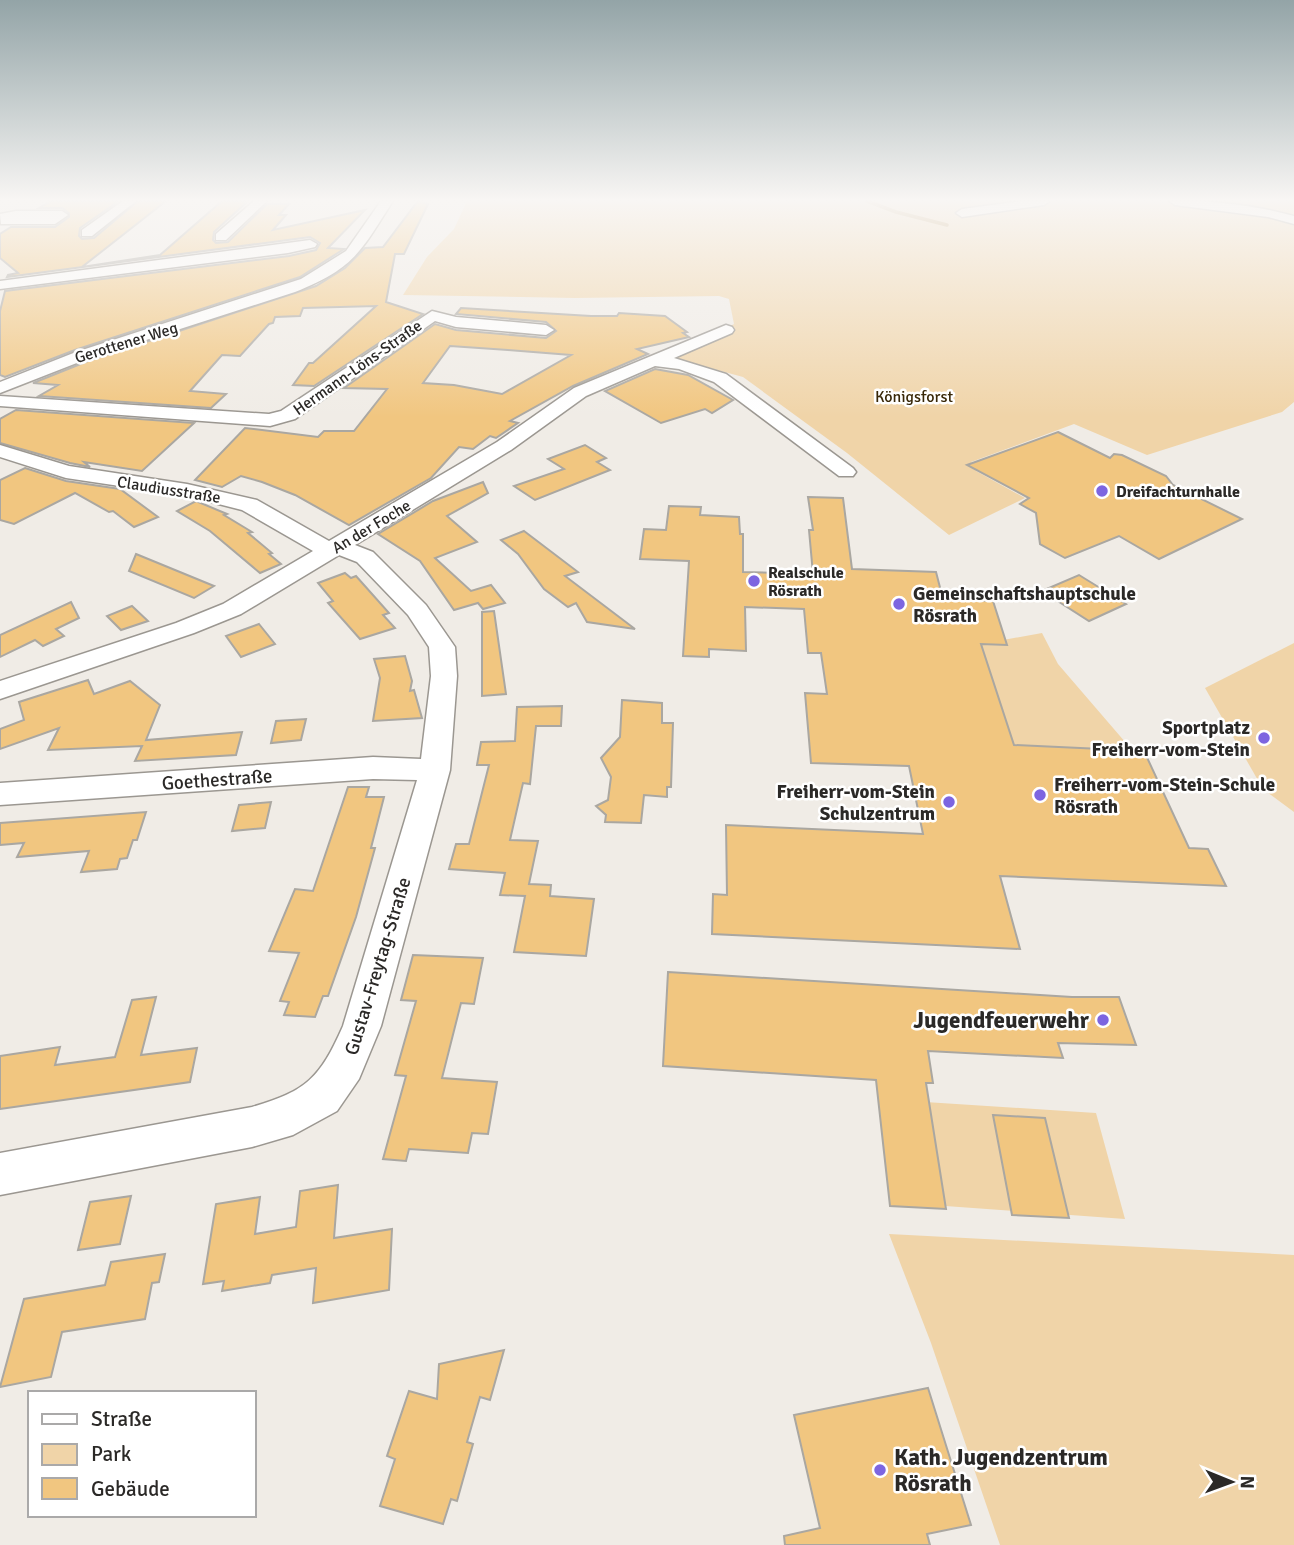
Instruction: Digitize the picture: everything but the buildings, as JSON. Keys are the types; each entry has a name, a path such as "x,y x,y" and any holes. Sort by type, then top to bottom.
{"street":[{"path":"0,285 96,273"},
{"name":"Gerottener Weg","path":"0,388 50,366 298,285 323,273"},
{"name":"Hermann-Löns-Straße","path":"0,401 270,420 288,415 432,316 456,322 547,330"},
{"name":"An der Foche","path":"0,690 214,618 247,601 504,446 580,392 726,330"},
{"path":"653,361 682,364 720,378 846,472"},
{"name":"Claudiusstraße","path":"0,451 66,472 187,490 249,505 333,549"},
{"name":"Gustav-Freytag-Straße","path":"0,1174 252,1127 293,1115 323,1097 345,1066 362,1026 435,770 444,677 442,647 417,610 365,557 333,549"},
{"name":"Goethestraße","path":"0,794 373,768 435,770"}],"green space":[{"name":"Königsforst","path":"417,273 1294,273 1294,402 1282,412 1147,455 1074,424 971,462 976,471 1025,498 949,535 847,453 743,377 677,359 676,354 734,324 729,299 719,296 575,298 403,295"},
{"path":"1042,633 1058,664 1132,750 1014,745 981,644"},
{"name":"Sportplatz Freiherr-vom-Stein","path":"1294,643 1294,812 1263,789 1205,688"},
{"path":"879,1099 1096,1113 1125,1219 890,1202"},
{"path":"889,1234 1294,1255 1294,1545 1000,1545 931,1343"}],"place":[{"name":"Dreifachturnhalle","path":"1102,491"},
{"name":"Realschule Rösrath","path":"754,581"},
{"name":"Gemeinschaftshauptschule Rösrath","path":"899,604"},
{"name":"Sportplatz Freiherr-vom-Stein","path":"1264,738"},
{"name":"Freiherr-vom-Stein-Schule Rösrath","path":"1040,795"},
{"name":"Freiherr-vom-Stein Schulzentrum","path":"949,802"},
{"name":"Jugendfeuerwehr","path":"1103,1020"},
{"name":"Kath. Jugendzentrum Rösrath","path":"880,1470"}]}
